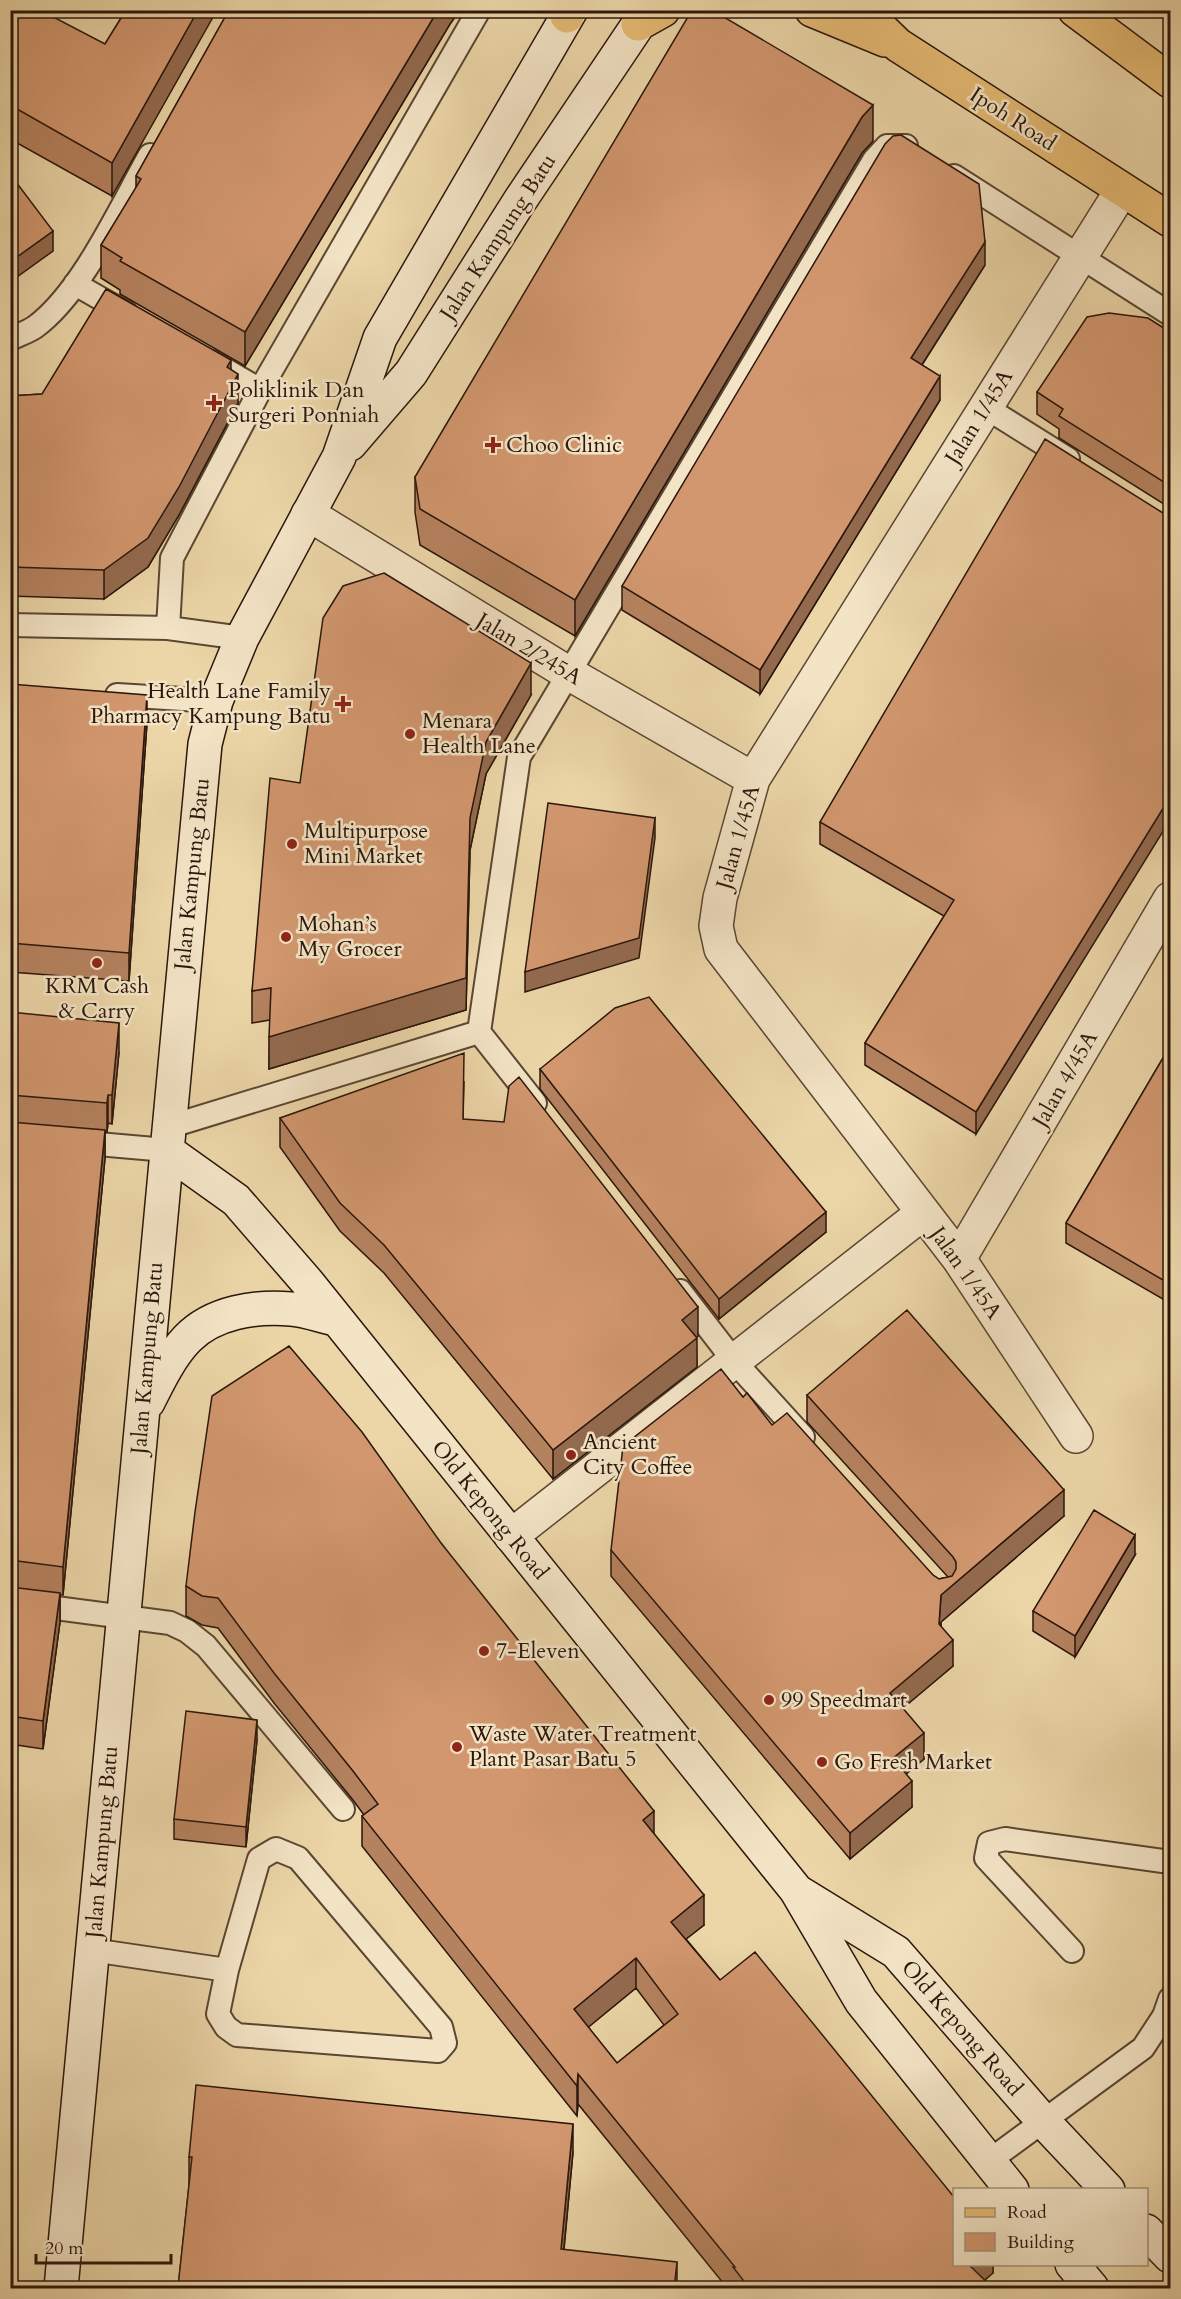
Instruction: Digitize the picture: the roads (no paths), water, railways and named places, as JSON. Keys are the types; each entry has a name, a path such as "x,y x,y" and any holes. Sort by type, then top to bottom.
{"main road":[{"path":"812,10 898,45"},
{"name":"Ipoh Road","path":"862,10 898,45 1170,220"},
{"path":"1075,10 1170,81"},
{"path":"1099,10 1170,75"}],"street":[{"name":"Jalan Kampung Batu","path":"61,2289 205,744 216,701 242,638 339,457 380,338 565,12"},
{"name":"Jalan Kampung Batu","path":"339,457 411,373 519,202 650,15"},
{"name":"Jalan 1/45A","path":"1076,1436 959,1259 722,949 716,926 720,898 753,779 1122,190"},
{"name":"Jalan 2/245A","path":"308,513 568,673 753,779"},
{"name":"Jalan 4/45A","path":"959,1259 1170,899"},
{"name":"Old Kepong Road","path":"167,1138 236,1200 336,1319 796,1890 861,2001 1010,2188"},
{"path":"511,1536 923,1213"},
{"path":"141,1416 167,1365 188,1338 217,1318 252,1309 292,1309 336,1319"},
{"name":"Old Kepong Road","path":"796,1890 896,1952 1043,2121 1106,2188"},
{"path":"1148,2232 1170,2256"},
{"path":"1073,2266 1092,2289"}],"lane":[{"path":"168,628 172,558 260,390 479,10"},
{"path":"10,339 35,327 59,305 75,284 164,132"},
{"path":"545,1116 479,1032 519,757 874,160 886,146 905,145 1170,314"},
{"path":"75,284 147,325"},
{"path":"198,355 260,390"},
{"path":"985,408 1083,469"},
{"path":"10,625 168,628 242,638"},
{"path":"92,695 150,696 216,701"},
{"path":"54,1141 167,1138 479,1032"},
{"path":"669,1276 734,1361 814,1450"},
{"path":"10,1602 170,1623 187,1631 206,1646 343,1809"},
{"path":"1072,1952 986,1858 988,1842 1005,1839 1170,1862"},
{"path":"276,1849 298,1858 441,2027 445,2043 438,2051 237,2035 226,2026 218,2014 227,1970 259,1859 276,1849"},
{"path":"92,1950 227,1970"},
{"path":"989,2161 1143,2048 1164,2016 1170,1999"}],"place":[{"name":"Poliklinik Dan Surgeri Ponniah","path":"214,403"},
{"name":"Choo Clinic","path":"493,445"},
{"name":"Health Lane Family Pharmacy Kampung Batu","path":"343,704"},
{"name":"Menara Health Lane","path":"410,734"},
{"name":"Multipurpose Mini Market","path":"292,844"},
{"name":"Mohan’s My Grocer","path":"286,937"},
{"name":"KRM Cash & Carry","path":"97,963"},
{"name":"Ancient City Coffee","path":"571,1455"},
{"name":"7-Eleven","path":"484,1651"},
{"name":"99 Speedmart","path":"769,1700"},
{"name":"Waste Water Treatment Plant Pasar Batu 5","path":"457,1747"},
{"name":"Go Fresh Market","path":"822,1762"}]}
